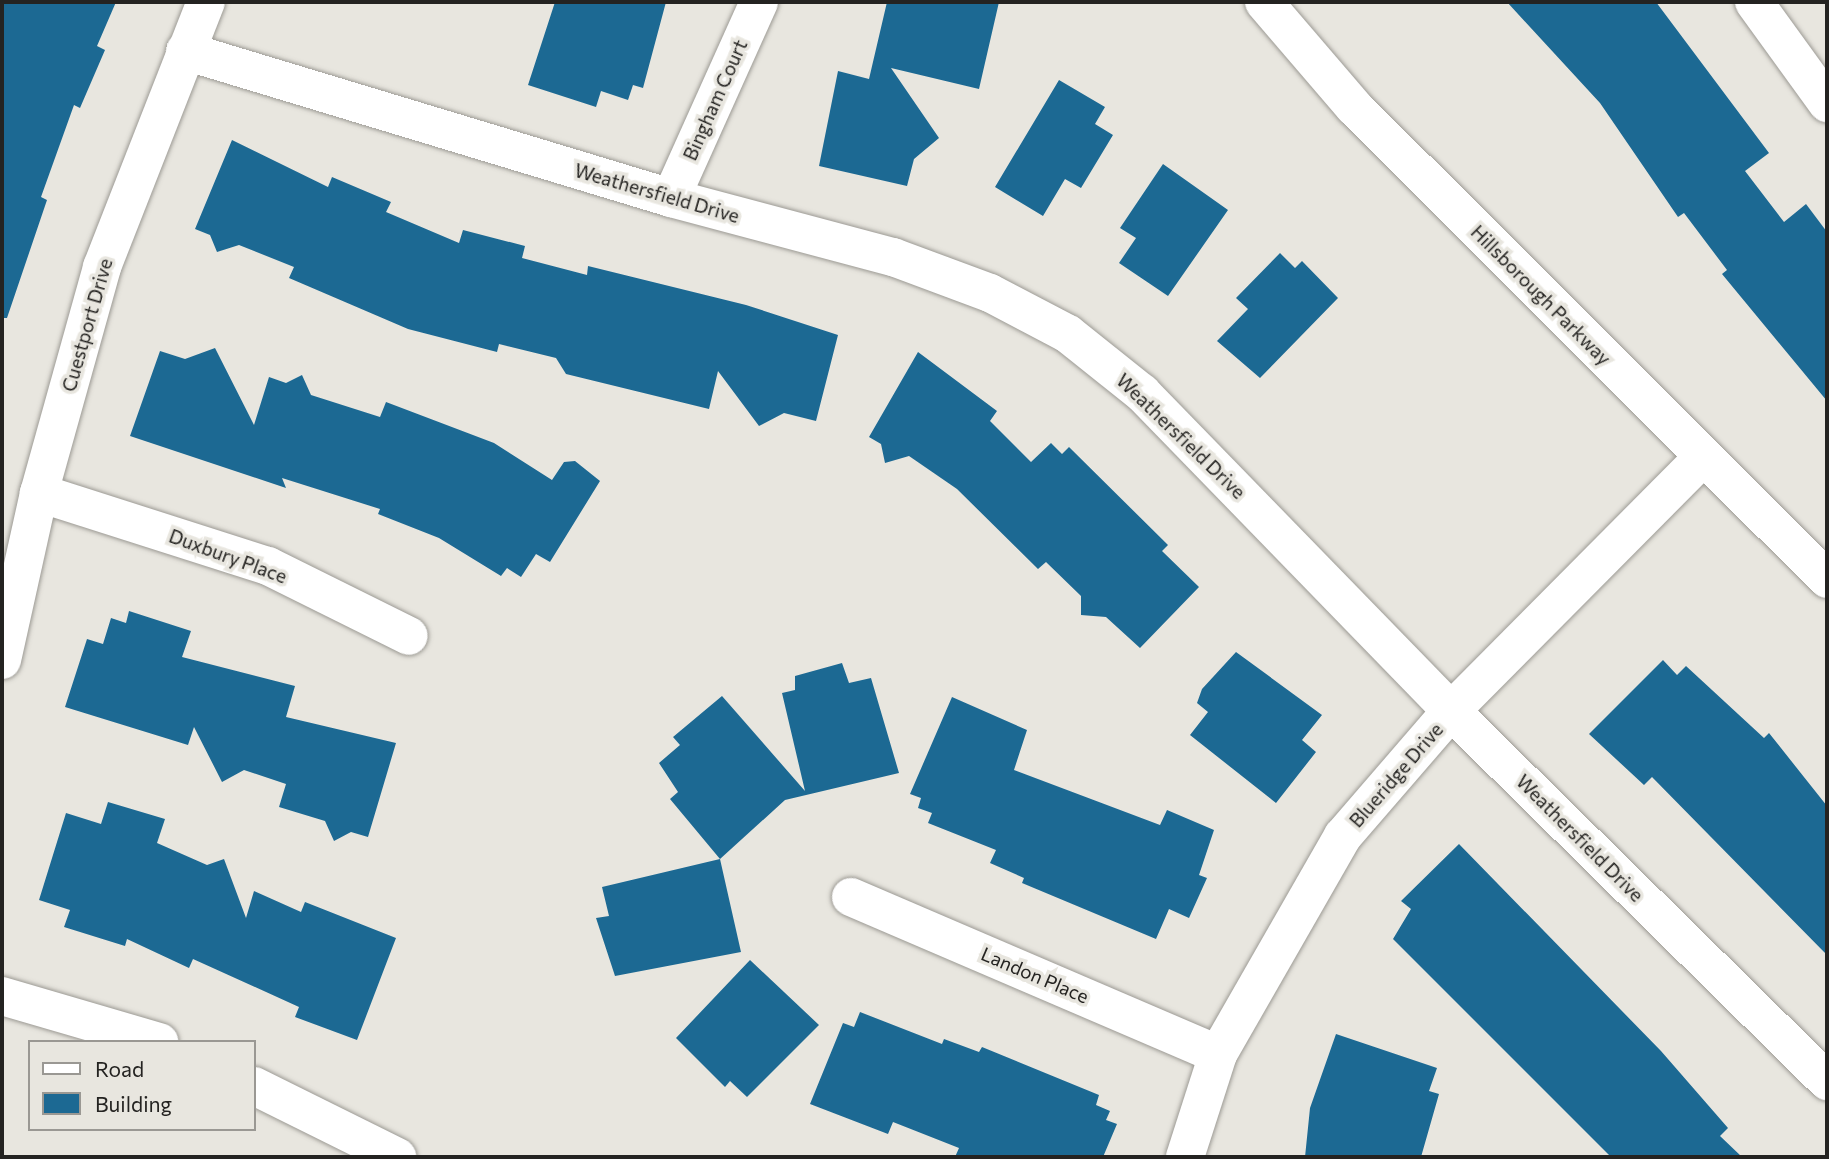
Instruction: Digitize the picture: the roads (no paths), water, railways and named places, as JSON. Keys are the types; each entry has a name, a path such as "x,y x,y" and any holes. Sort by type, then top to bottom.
{"street":[{"name":"Cuestport Drive","path":"2,660 39,493 102,267 206,2"},
{"name":"Bingham Court","path":"671,198 759,2"},
{"name":"Hillsborough Parkway","path":"1264,2 1354,107 1702,458 1827,579"},
{"path":"1754,2 1827,103"},
{"name":"Weathersfield Drive","path":"185,51 671,198 893,257 990,293 1068,334 1142,393 1451,710 1827,1081"},
{"name":"Blueridge Drive","path":"1185,1157 1218,1054 1342,836 1451,710 1702,458"},
{"name":"Duxbury Place","path":"39,493 268,566 409,636"},
{"name":"Landon Place","path":"851,897 1218,1054"},
{"path":"2,996 152,1040"},
{"path":"256,1087 397,1157"}]}
